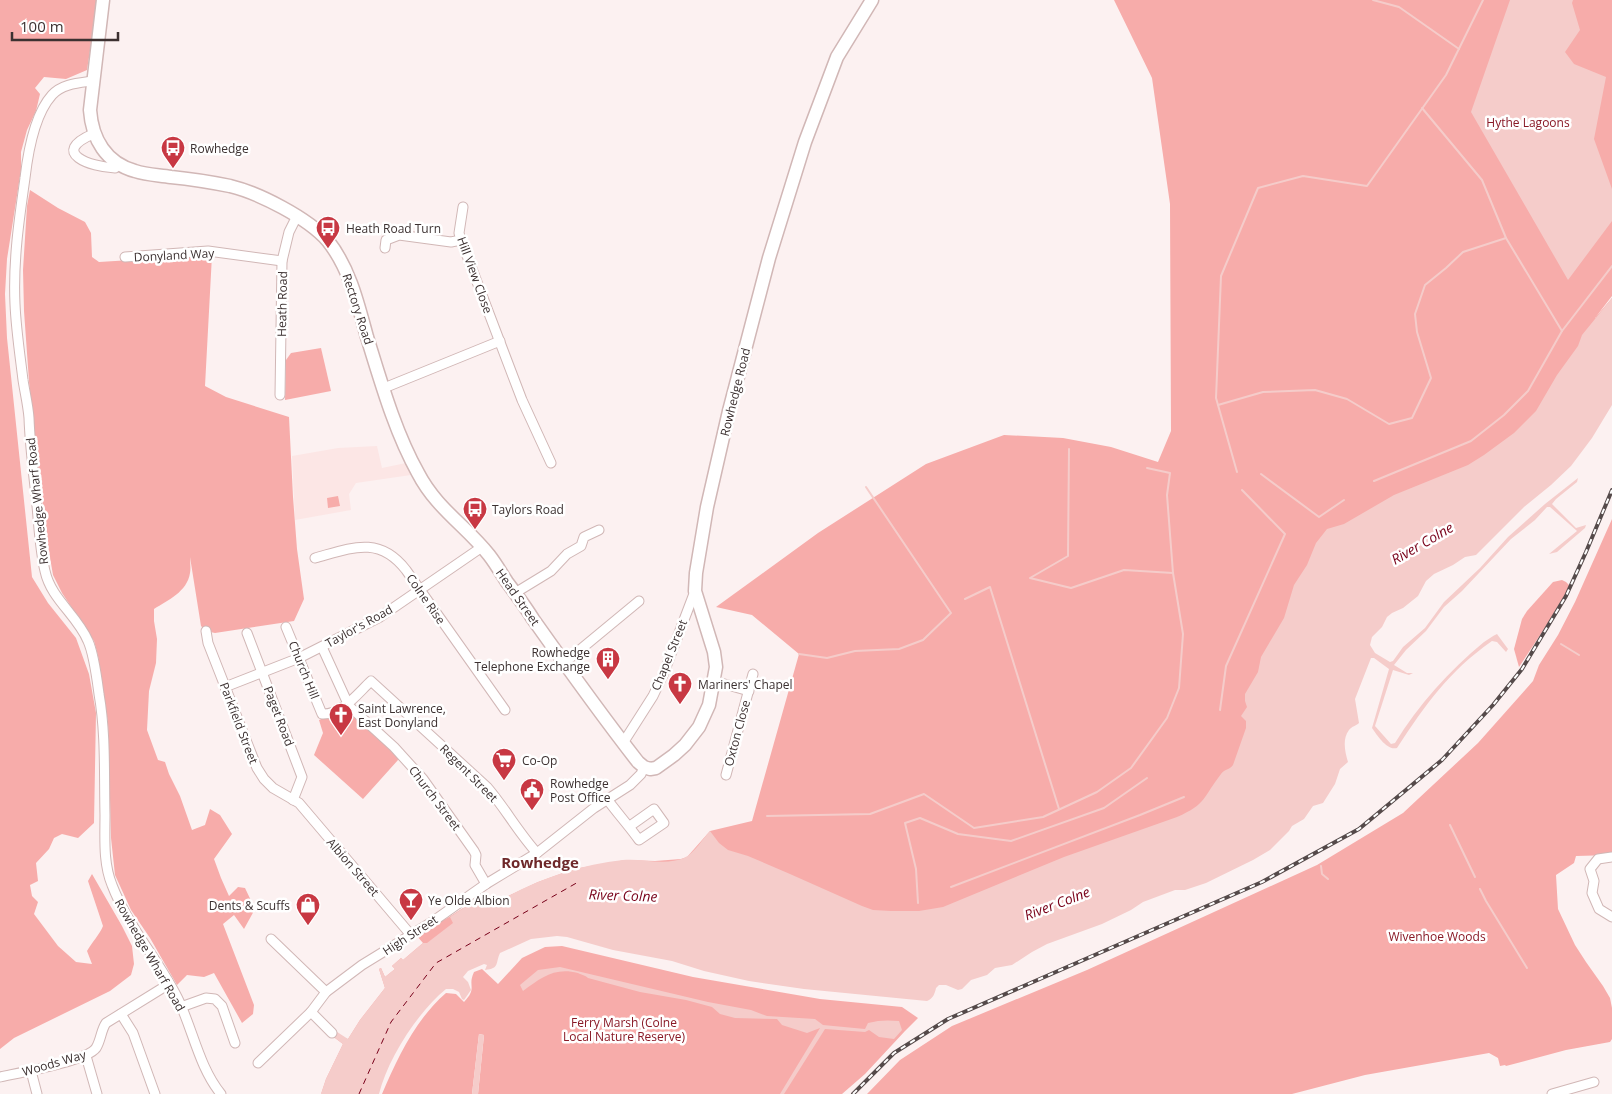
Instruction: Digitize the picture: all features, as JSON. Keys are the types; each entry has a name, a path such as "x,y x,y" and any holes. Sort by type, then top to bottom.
{"street":[{"name":"Rectory Road","path":"103,0 90,110 93,134 100,146 108,156 119,164 135,171 232,187 259,197 297,216 325,238 344,265 353,288 384,388 408,455 431,494 449,515 482,547"},
{"name":"Rowhedge Road","path":"644,767 650,769 664,764 685,745 709,705 716,667 714,652 695,591 696,573 707,507 729,411 769,258 805,142 837,58 872,0"},
{"name":"Rowhedge Wharf Road","path":"92,81 63,86 53,94 40,116 29,150 20,206 16,250 15,303 22,374 29,416 29,435 39,534 45,573 58,600 74,619 87,640 100,697 104,734 105,856 111,884 141,940 169,984 181,1007 205,1068 221,1094"},
{"name":"Rectory Road","path":"93,134 78,142 75,147 76,155 80,160 90,164 115,168 119,164"},
{"name":"Hill View Close","path":"463,207 459,233 460,240 522,400 550,462"},
{"name":"Heath Road","path":"280,395 282,261 290,232 297,216"},
{"path":"384,241 399,235 451,242 460,240"},
{"name":"Donyland Way","path":"126,257 208,251 282,261"},
{"path":"384,388 500,341"},
{"path":"515,593 551,571 567,554 581,546 584,537 598,530"},
{"name":"Colne Rise","path":"315,558 365,546 382,550 400,563 505,710"},
{"name":"Taylor's Road","path":"225,687 299,658 380,616 482,547"},
{"name":"Head Street","path":"482,547 623,743 644,767"},
{"name":"Chapel Street","path":"623,743 653,696 663,675 695,591"},
{"path":"564,662 639,601"},
{"name":"Church Hill","path":"286,627 322,714 330,714 348,703"},
{"name":"Parkfield Street","path":"206,631 208,643 257,768 273,788 293,800"},
{"name":"Paget Road","path":"247,633 302,777 293,800"},
{"name":"Church Street","path":"322,646 348,703 394,747 423,779 474,851 476,855 475,865 486,884"},
{"name":"Oxton Close","path":"726,775 753,674"},
{"name":"Regent Street","path":"348,703 372,681 487,787 498,800 520,834 537,853"},
{"name":"Oxton Close","path":"714,681 749,691"},
{"name":"High Street","path":"258,1063 311,1012 326,992 362,965 537,853 638,778 644,767"},
{"name":"Albion Street","path":"293,800 298,803 411,935"},
{"path":"607,800 625,824 630,826"},
{"path":"1612,857 1598,859 1590,869 1594,881 1592,893 1599,909 1612,917"},
{"path":"271,939 326,992"},
{"name":"Woods Way","path":"0,1077 86,1056 96,1047 106,1023 169,984"},
{"path":"181,1007 206,998 216,1000 222,1006 235,1043"},
{"path":"311,1012 332,1032"},
{"path":"121,1014 133,1033 155,1094"},
{"path":"86,1056 97,1094"},
{"path":"30,1071 37,1094"},
{"path":"1554,1094 1594,1082"}],"shaded area":[{"path":"377,446 382,468 406,463 411,475 356,483 349,494 351,510 295,520 292,456 338,448"}],"green space":[{"path":"0,0 98,0 87,70 66,79 44,77 35,88 40,94 21,152 21,170 7,259 5,294 7,338 32,577 48,603 76,638 89,674 96,713 94,823 78,838 62,834 54,838 49,849 36,863 38,881 30,885 32,896 38,902 34,914 58,946 76,962 92,964 87,951 103,926 88,881 92,874 132,946 134,964 131,975 110,991 14,1038 0,1049"},
{"name":"Hythe Lagoons","path":"1114,0 1612,0 1612,296 1595,318 1612,298 1612,340 1476,497 1257,786 985,922 562,888 321,1094 343,1044 331,1035 348,1039 385,988 379,969 381,968 385,977 395,969 392,966 401,958 403,960 423,943 416,935 477,899 480,900 483,897 489,907 538,882 574,869 625,860 655,861 681,859 687,857 710,831 752,821 799,654 752,615 716,607 818,533 926,464 1004,435 1063,438 1111,447 1158,462 1171,431 1170,204 1152,78"},
{"path":"30,190 85,222 91,233 92,257 99,262 212,255 205,386 226,397 289,417 297,549 304,599 294,621 215,633 206,631 201,626 190,557 190,573 185,585 171,599 154,609 157,639 156,663 149,691 147,730 158,760 165,762 192,830 205,825 210,809 220,815 232,834 214,859 229,896 238,887 245,888 255,909 244,929 234,915 223,924 254,1005 253,1014 242,1023 214,973 204,977 187,975 177,985 150,938 131,910 115,875 111,838 108,723 98,656 94,641 62,593 53,575 31,409 23,270 27,206"},
{"path":"321,348 331,391 285,400 286,360 291,353"},
{"path":"338,496 340,506 328,508 327,498"},
{"name":"Wivenhoe Woods","path":"1612,519 1612,855 1576,856 1574,863 1556,875 1558,909 1575,945 1610,998 1612,1008 1612,1039 1610,1042 1566,1050 1506,1066 1500,1066 1498,1058 1489,1053 1365,1075 1292,1094 867,1094 900,1060 952,1026 1087,970 1317,865 1403,813 1478,743 1533,681 1539,665 1558,635 1575,602"},
{"path":"1562,580 1570,586 1519,667 1514,649 1522,619 1553,582"},
{"path":"346,708 397,754 398,760 363,799 314,755 323,733 319,720"},
{"name":"Ferry Marsh (Colne Local Nature Reserve)","path":"562,946 693,977 820,999 902,1007 918,1018 865,1074 842,1094 478,1094 484,1035 479,1034 472,1094 382,1094 394,1066 416,1027 446,993 456,994 464,1002 471,990 474,972 482,969 498,984 522,958 545,947"}],"water":[{"path":"1510,0 1573,0 1572,3 1580,30 1565,52 1574,64 1606,77 1594,139 1612,189 1612,221 1568,280 1471,112"},
{"name":"River Colne","path":"1612,298 1612,405 1592,438 1571,466 1524,507 1476,555 1465,557 1434,574 1426,581 1418,596 1403,608 1387,617 1382,627 1372,637 1370,645 1375,653 1390,662 1393,661 1403,647 1425,628 1444,602 1480,568 1508,537 1578,478 1577,482 1552,504 1576,528 1586,525 1585,528 1557,552 1549,554 1577,531 1550,507 1547,507 1535,520 1511,539 1462,591 1444,607 1426,631 1406,650 1394,665 1407,673 1413,673 1409,675 1393,670 1375,726 1391,744 1395,743 1435,689 1484,642 1497,634 1508,649 1506,652 1497,642 1492,641 1476,653 1450,677 1428,703 1397,748 1386,745 1372,728 1389,669 1374,658 1371,658 1355,699 1359,723 1350,729 1345,737 1345,750 1348,762 1340,769 1335,784 1323,803 1313,806 1304,819 1292,826 1270,850 1206,883 1185,890 1175,890 1143,902 1102,924 1047,944 1012,965 995,968 987,975 971,980 962,989 958,990 946,985 939,985 932,997 927,1001 804,989 749,981 704,971 672,961 613,950 567,937 557,936 531,939 500,953 495,967 485,970 487,965 484,964 468,971 463,977 468,982 471,990 464,1000 459,992 453,989 446,989 435,999 405,1037 389,1066 379,1094 321,1094 343,1044 331,1035 334,1030 348,1039 385,988 379,969 381,968 385,977 395,969 392,966 401,958 403,960 423,943 427,943 453,923 450,917 483,897 489,907 537,882 571,870 605,862 630,860 661,862 684,858 692,853 710,831 719,843 728,850 748,856 862,906 873,910 919,911 943,907 1064,857 1177,817 1194,808 1204,799 1222,772 1233,765 1246,728 1246,721 1241,716 1247,707 1245,694 1258,672 1261,657 1284,618 1294,585 1307,565 1316,543 1327,529 1344,524 1394,495 1468,465 1514,433 1536,411 1557,375 1578,346 1582,335"},
{"path":"560,967 708,1002 751,1010 767,1016 815,1019 823,1025 865,1029 868,1023 872,1022 884,1020 899,1021 902,1030 894,1039 879,1037 869,1030 865,1032 825,1029 784,1094 780,1094 820,1028 807,1033 782,1025 777,1019 735,1018 720,1014 712,1007 686,1000 640,992 588,978 578,973 562,971 548,975 523,991 520,985 538,970"},
{"path":"479,1034 484,1035 478,1094 472,1094"}],"waterway":[{"path":"1373,0 1399,7 1459,49"},
{"path":"1237,472 1216,398 1221,276 1258,188 1303,176 1367,186 1446,75 1483,0"},
{"path":"1422,108 1482,180 1506,238"},
{"path":"1218,405 1263,392 1315,390 1347,399 1389,424 1412,418 1431,378 1417,332 1415,314 1425,285 1463,252 1506,238 1562,331 1612,266"},
{"path":"1374,481 1471,441 1504,415 1528,391 1562,331"},
{"path":"1069,449 1068,556 1030,578 1071,588 1124,570 1173,573"},
{"path":"767,816 870,814 924,794 974,828 1043,817 1097,792 1131,768 1167,718 1179,688 1183,634 1173,573 1167,495 1170,473 1147,468"},
{"path":"1261,474 1319,517 1344,500"},
{"path":"799,654 827,658 855,651 899,649 923,640 951,613 866,487"},
{"path":"1220,710 1226,666 1285,534 1242,490"},
{"path":"965,599 990,587 1059,809"},
{"path":"1561,644 1579,655"},
{"path":"918,903 916,869 905,823 920,818 958,834 1011,841 1104,808 1147,778"},
{"path":"951,887 1184,797"},
{"path":"1450,825 1475,877"},
{"path":"1321,866 1322,874 1328,879"},
{"path":"1480,889 1527,968"}],"ferry route":[{"path":"359,1094 391,1022 436,963 580,881"}],"railway":[{"path":"853,1094 894,1053 948,1019 1262,882 1359,829 1442,760 1493,705 1522,669 1566,596 1612,490"}],"place":[{"name":"Rowhedge","path":"173,169"},
{"name":"Heath Road Turn","path":"328,249"},
{"name":"Taylors Road","path":"475,530"},
{"name":"Rowhedge Telephone Exchange","path":"608,680"},
{"name":"Mariners' Chapel","path":"680,705"},
{"name":"Saint Lawrence, East Donyland","path":"341,736"},
{"name":"Co-Op","path":"504,781"},
{"name":"Rowhedge Post Office","path":"532,811"},
{"name":"Ye Olde Albion","path":"411,921"},
{"name":"Dents & Scuffs","path":"308,926"}],"district":[{"name":"Rowhedge","path":"540,862"}]}
